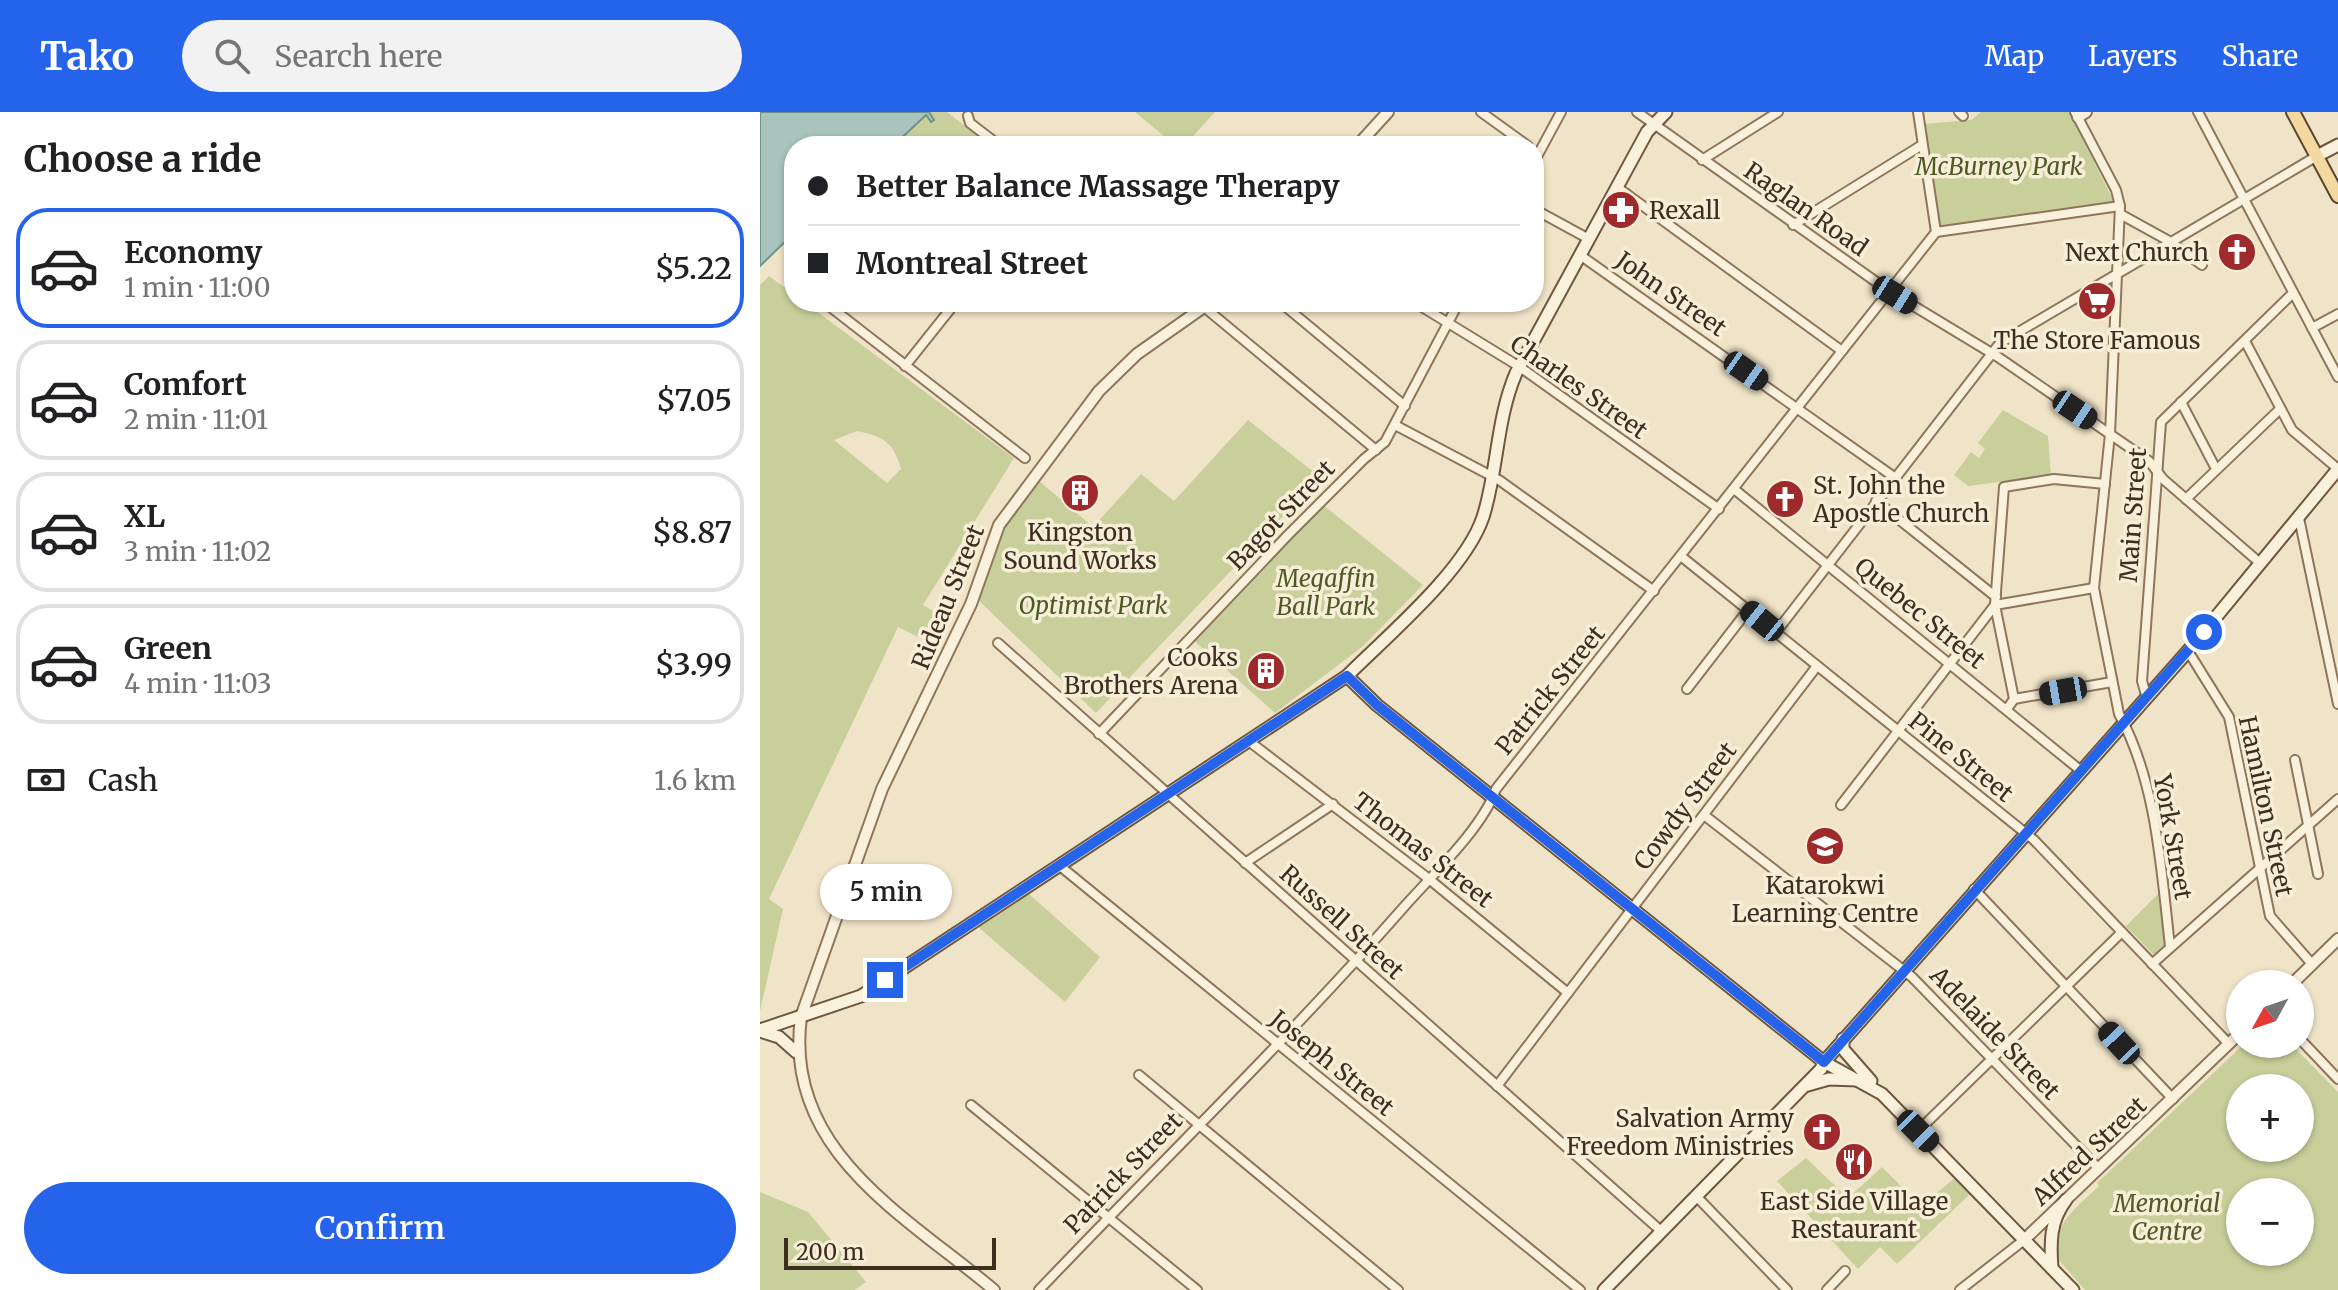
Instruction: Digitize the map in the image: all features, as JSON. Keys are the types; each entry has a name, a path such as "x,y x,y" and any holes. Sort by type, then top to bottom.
{"main road":[{"path":"760,1030 861,996 1347,676 1410,614 1469,545 1484,515 1502,414 1520,367 1617,187 1653,125 1666,112"},
{"path":"2293,112 2338,196"},
{"path":"2317,156 2338,145"},
{"path":"1604,1290 1806,1086 2023,832 2188,651 2338,469"},
{"path":"1347,676 1377,705 1824,1062 1882,1094"},
{"path":"760,1030 779,1037 796,1052"},
{"path":"1843,1039 1843,1049 1882,1094 2052,1268 2065,1287"},
{"path":"1780,1109 1784,1099 1816,1065 1824,1062"},
{"path":"1806,1086 1829,1079 1862,1081"},
{"path":"2052,1268 2055,1214 2066,1200"}],"street":[{"path":"1366,136 1388,112"},
{"path":"1481,112 1514,136"},
{"path":"1544,141 1561,112"},
{"name":"Raglan Road","path":"1637,112 1889,291 1989,352 2149,461 2186,499 2260,563"},
{"path":"1702,160 1778,112"},
{"path":"1918,112 1936,232 2120,210 2202,265"},
{"path":"2198,112 2338,377"},
{"path":"2080,114 2116,190 2120,210"},
{"path":"968,116 970,123 987,136"},
{"path":"1793,225 1922,145"},
{"path":"1776,632 1989,352 2010,334 2317,156"},
{"path":"1617,187 1842,351"},
{"name":"York Street","path":"2120,210 2110,434 2094,588 2112,682 2148,790 2170,946"},
{"name":"John Street","path":"1544,214 1589,239"},
{"name":"Patrick Street","path":"1039,1290 1356,962 1429,879 1493,798 1496,789 1936,232"},
{"name":"John Street","path":"1580,255 1894,477"},
{"name":"Main Street","path":"2147,698 2142,681 2161,422 2293,293"},
{"path":"837,312 1025,458"},
{"path":"905,366 948,312"},
{"name":"Rideau Street","path":"796,1052 801,1017 882,789 971,604 999,525 1099,391 1137,354 1194,312"},
{"path":"1214,312 1376,450"},
{"path":"1292,312 1405,406"},
{"name":"Charles Street","path":"1428,312 1520,367 1719,509"},
{"name":"Bagot Street","path":"1099,734 1288,535 1385,442 1454,312"},
{"path":"2312,328 2338,314"},
{"path":"2245,341 2292,430 2338,469"},
{"path":"2181,402 2216,469"},
{"path":"2186,499 2280,409"},
{"path":"1395,425 1491,476 1654,591"},
{"path":"2014,699 1996,601 2004,487 2054,479 2105,484"},
{"name":"Quebec Street","path":"1734,489 2080,770"},
{"path":"1876,501 1996,601"},
{"path":"2299,518 2338,704"},
{"name":"Pine Street","path":"1682,557 2023,832 2226,1041"},
{"path":"1841,805 1996,601 2094,588"},
{"path":"1687,689 1748,610"},
{"name":"Russell Street","path":"998,643 1661,1231"},
{"name":"Hamilton Street","path":"2188,651 2229,717 2270,916 2312,964"},
{"name":"Cowdy Street","path":"1497,1086 1817,666"},
{"path":"2007,709 2014,699 2112,682"},
{"name":"Thomas Street","path":"1250,742 1429,879 1568,993"},
{"path":"2295,760 2318,874"},
{"path":"2152,964 2338,799"},
{"path":"1245,863 1333,804"},
{"name":"Adelaide Street","path":"1704,815 1904,970 2099,1169"},
{"name":"Joseph Street","path":"1060,866 1580,1290"},
{"path":"1974,889 2173,1099"},
{"path":"1918,1131 2122,932"},
{"path":"2306,970 2338,939"},
{"name":"Alfred Street","path":"1960,1290 2024,1240 2226,1047"},
{"path":"796,1052 813,1115 837,1156 867,1186 994,1290"},
{"path":"2314,1054 2338,1079"},
{"path":"1139,1075 1398,1290"},
{"path":"971,1105 1197,1290"},
{"path":"1696,1196 1787,1290"},
{"path":"1827,1290 1845,1271"}],"green space":[{"path":"929,112 947,112 978,136 903,136 926,114 933,120"},
{"path":"1135,112 1215,112 1193,136 1164,136"},
{"name":"McBurney Park","path":"1981,112 2069,112 2114,202 1941,228 1923,124 1971,120"},
{"path":"769,276 784,287 784,312 817,312 1014,458 923,605 940,615 930,643 898,627 769,899 783,909 760,1011 760,285","holes":["857,431 880,438 891,446 901,469 887,483 834,440"]},
{"path":"2003,410 2048,436 2051,475 1968,486 1954,475 1971,452 1979,458 1985,449 1978,443"},
{"name":"Optimist Park","path":"1248,420 1320,477 1096,713 977,599 1006,521 1038,480 1093,527 1141,474 1174,501"},
{"name":"Megaffin Ball Park","path":"1322,504 1423,585 1362,647 1275,713 1193,640"},
{"path":"2159,893 2165,945 2154,955 2126,926"},
{"path":"1029,894 1100,957 1065,1002 978,927"},
{"name":"Memorial Centre","path":"2229,1058 2305,1058 2338,1092 2338,1290 2085,1290 2057,1258 2056,1246 2062,1226 2074,1209 2099,1186 2097,1183"},
{"path":"1806,1158 1848,1198 1882,1167 1921,1206 1957,1176 1970,1194 1897,1264 1880,1247 1858,1269 1777,1181"},
{"path":"760,1192 808,1212 866,1282 855,1290 760,1290"}],"water":[{"path":"760,112 929,112 934,120 931,122 926,115 904,136 784,136 784,243 760,266"}],"place":[{"name":"Rexall","path":"1621,210"},
{"name":"Next Church","path":"2237,252"},
{"name":"The Store Famous","path":"2097,301"},
{"name":"Kingston Sound Works","path":"1080,493"},
{"name":"St. John the Apostle Church","path":"1785,499"},
{"name":"Cooks Brothers Arena","path":"1266,671"},
{"name":"Katarokwi Learning Centre","path":"1825,846"},
{"name":"Salvation Army Freedom Ministries","path":"1822,1132"},
{"name":"East Side Village Restaurant","path":"1854,1162"}],"route":[{"path":"885,980 1347,676 1363,694 1824,1062 2023,832 2204,632"}]}
